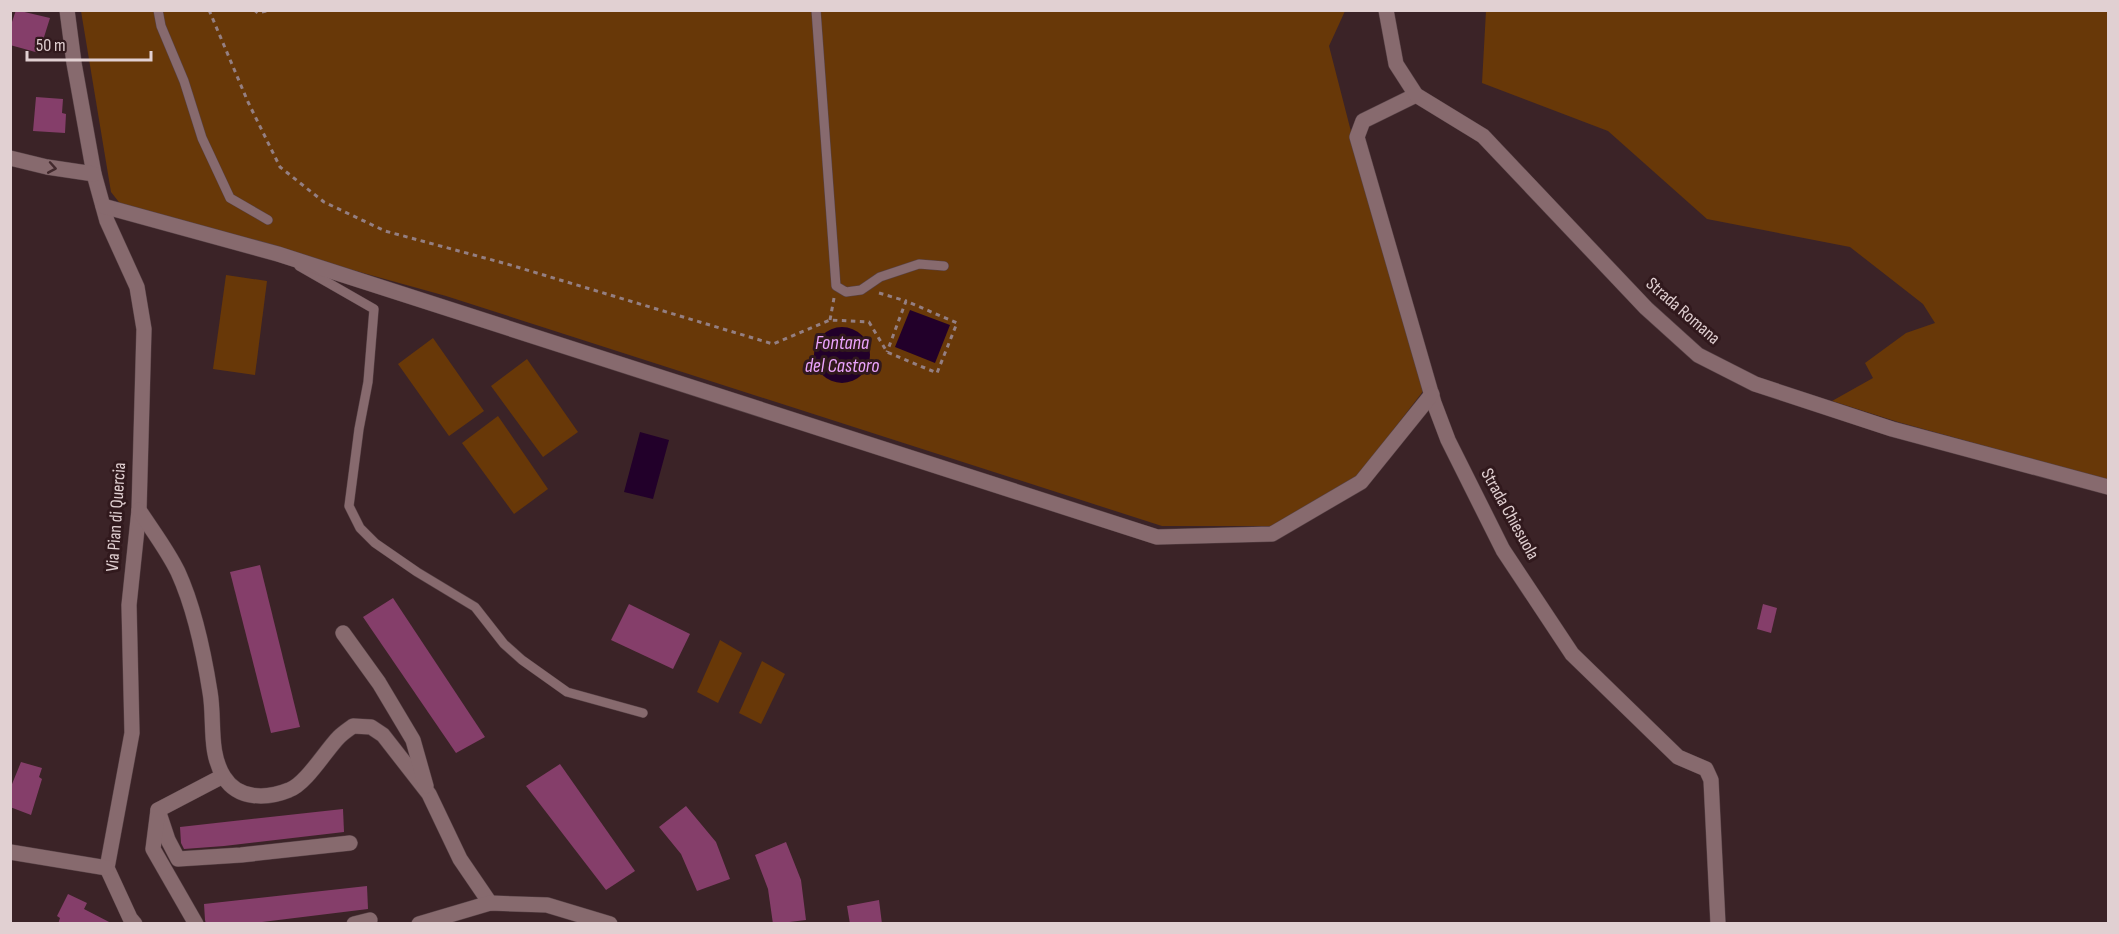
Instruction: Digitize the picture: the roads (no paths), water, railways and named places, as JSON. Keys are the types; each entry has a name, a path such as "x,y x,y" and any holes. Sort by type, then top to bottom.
{"street":[{"name":"Via Pian di Quercia","path":"67,10 94,174 107,221 137,287 144,329 139,510 129,605 132,733 107,868"},
{"name":"Strada Romana","path":"1386,10 1396,64 1416,95 1484,136 1646,308 1698,355 1755,384 1892,429 2109,487"},
{"name":"Strada Chiesuola","path":"1416,95 1363,121 1357,137 1432,394 1448,440 1503,550 1572,654 1678,757 1706,769 1711,780 1718,924"},
{"path":"10,158 47,167 94,174"},
{"path":"103,206 278,254 1157,537 1272,534 1361,482 1432,394"},
{"path":"139,510 178,572 196,625 211,693 214,751 223,776 233,789 253,797 292,790 319,762 339,736 353,726 371,727 383,735 429,794"},
{"path":"343,633 379,683 413,740 429,794 460,859 490,903"},
{"path":"158,810 223,776"},
{"path":"158,810 168,840 178,859 241,855 350,843"},
{"path":"158,810 153,849 196,924"},
{"path":"10,852 107,868 135,924"},
{"path":"419,924 490,903 547,905 610,924"},
{"path":"354,924 370,920"}],"lane":[{"path":"158,10 161,26 184,81 202,138 230,198 268,220"},
{"path":"816,10 836,286 846,292 861,290 880,277 919,264 945,266"},
{"path":"278,254 374,309 368,382 349,506 360,528 375,543 474,607 504,644 522,660 567,692 643,713"}],"water":[{"path":"910,310 950,325 935,363 895,347"},
{"name":"Fontana del Castoro","path":"842,327 857,332 865,340 870,355 865,370 857,378 842,383 827,378 819,370 814,355 819,340 827,332"},
{"path":"640,432 669,440 653,499 624,492"}]}
